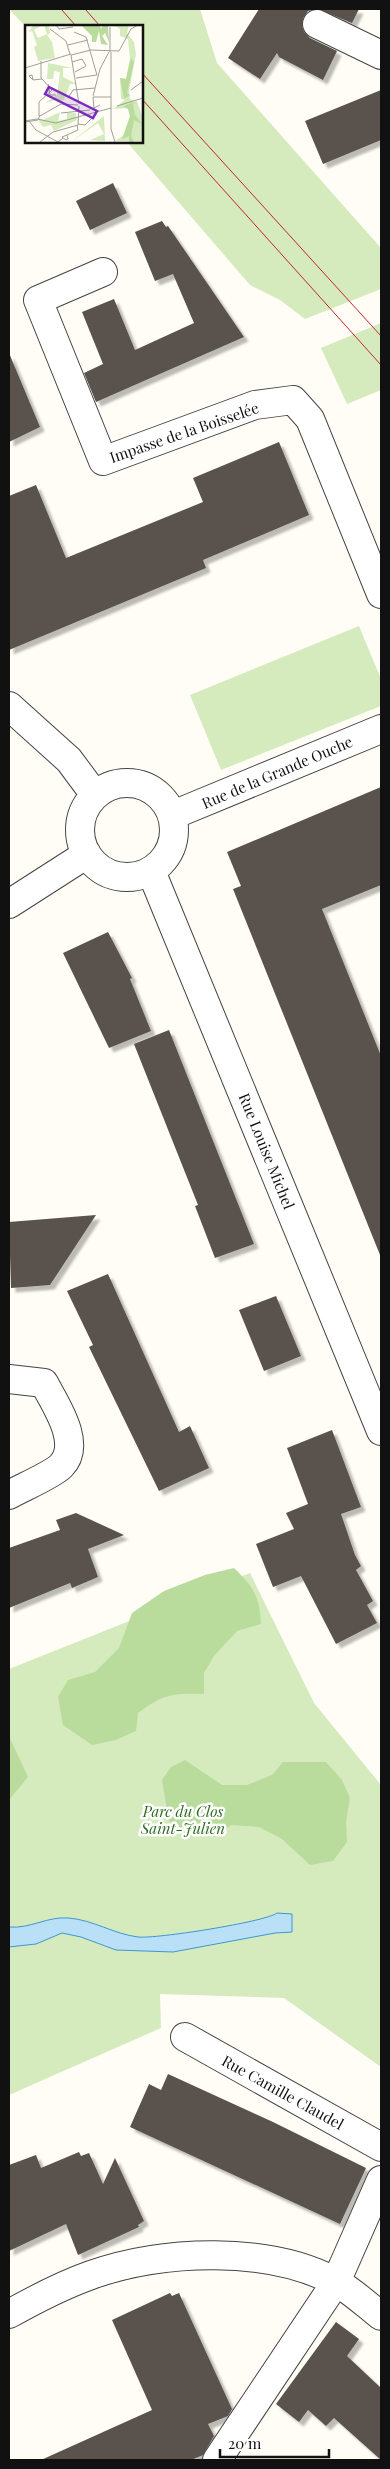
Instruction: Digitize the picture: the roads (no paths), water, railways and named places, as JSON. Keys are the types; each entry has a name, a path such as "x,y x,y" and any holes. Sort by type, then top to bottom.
{"street":[{"path":"317,24 381,55"},
{"name":"Impasse de la Boisselée","path":"103,272 38,300 103,461 255,405 293,400 310,418 381,594"},
{"path":"9,706 68,760 95,795"},
{"name":"Rue de la Grande Ouche","path":"173,815 381,729"},
{"path":"124,782 140,784 154,790 166,801 173,815 175,832 171,847 163,861 151,871 137,876 122,877 108,873 96,865 87,854 81,839 81,823 85,808 95,795 108,786 124,782"},
{"path":"9,904 87,854"},
{"name":"Rue Louise Michel","path":"151,871 381,1431"},
{"path":"9,1379 44,1383 67,1428 69,1447 61,1466 9,1495"},
{"name":"Rue Camille Claudel","path":"185,2037 381,2147"},
{"path":"217,2460 336,2282 381,2180"},
{"path":"12,2305 91,2275 146,2261 203,2254 254,2258 301,2268 336,2282 381,2316"}],"water":[{"path":"277,1913 292,1914 292,1932 275,1933 173,1952 116,1950 81,1937 62,1933 36,1944 9,1947 9,1927 24,1926 61,1918 78,1919 120,1933 138,1937 149,1937 232,1925 268,1917"}],"tram line":[{"path":"61,9 75,25"},
{"path":"85,9 99,25"},
{"path":"142,73 381,336"},
{"path":"142,99 381,365"}],"park label":[{"name":"Parc du Clos Saint-Julien","path":"183,1820"}]}
